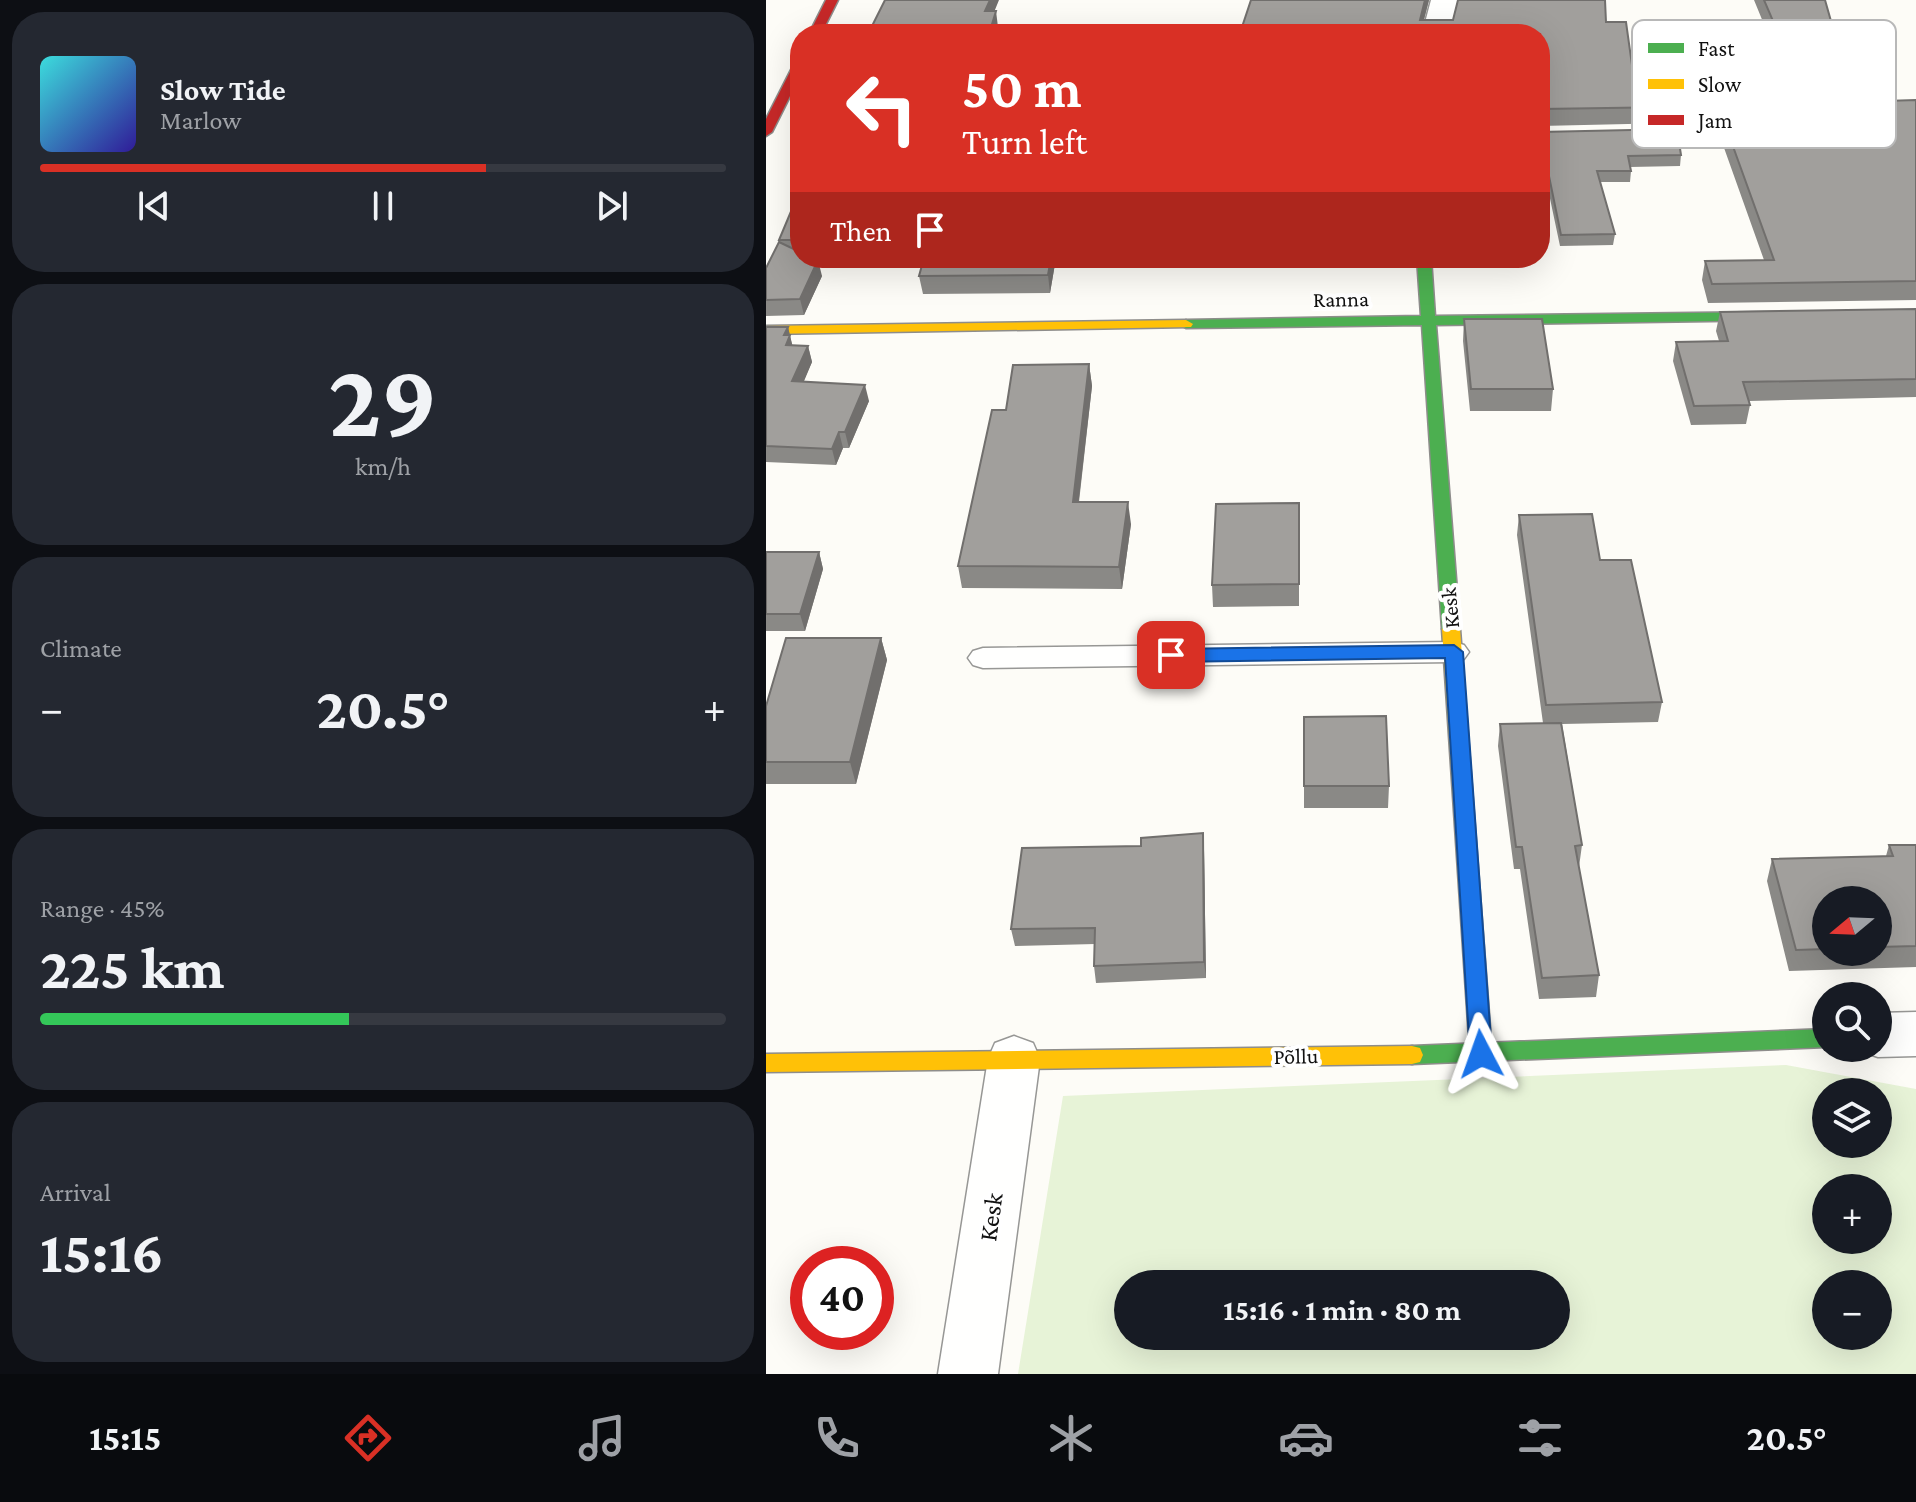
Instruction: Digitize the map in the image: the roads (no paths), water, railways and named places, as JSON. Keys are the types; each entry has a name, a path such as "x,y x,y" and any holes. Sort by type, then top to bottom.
{"street":[{"path":"820,24 832,0"},
{"path":"1439,24 1445,0"},
{"path":"766,132 790,84"},
{"name":"Kesk","path":"1424,268 1481,1054"},
{"name":"Ranna","path":"766,330 1790,316"},
{"path":"1892,1035 1916,1034"},
{"name":"Põllu","path":"766,1063 1481,1054 1812,1039"},
{"name":"Kesk","path":"968,1374 1014,1059"}],"lane":[{"path":"1617,133 1632,133"},
{"path":"983,658 1454,652"}]}
